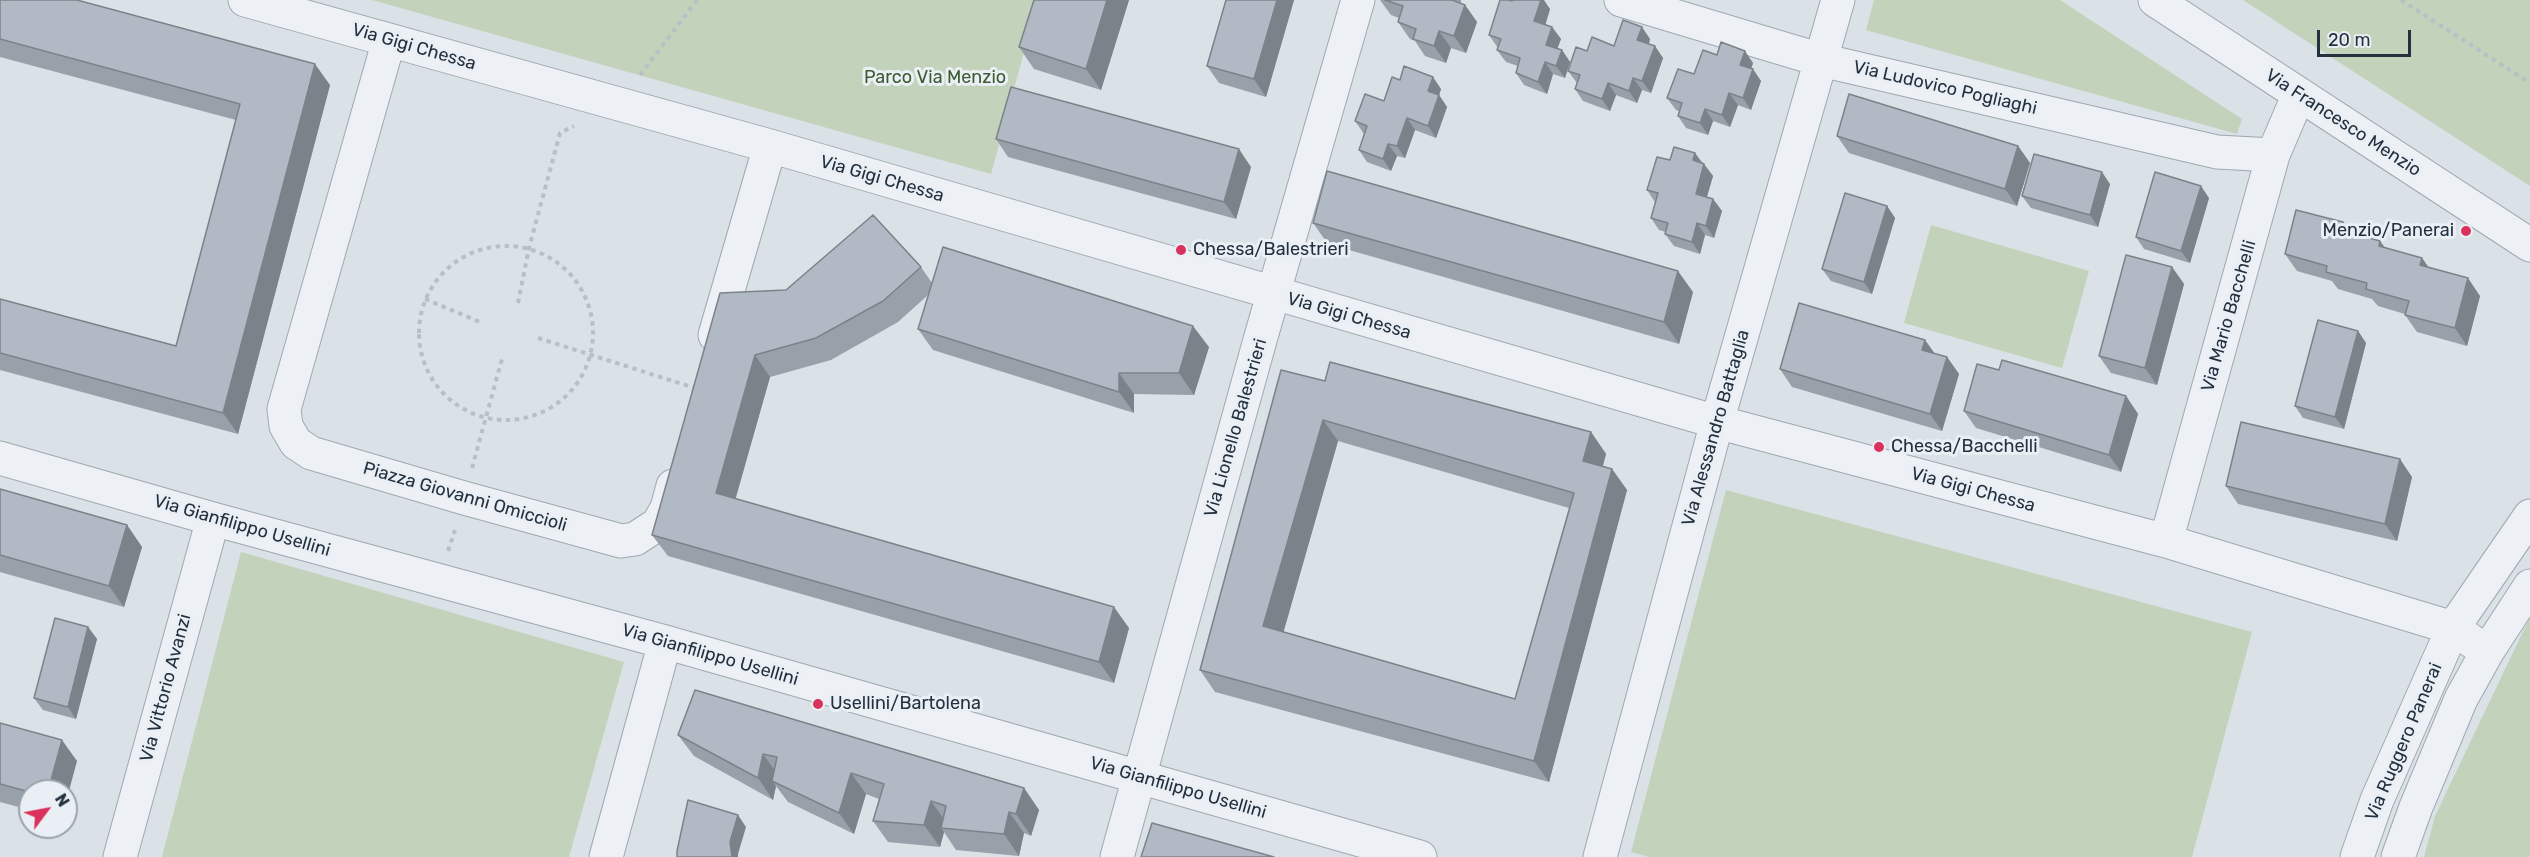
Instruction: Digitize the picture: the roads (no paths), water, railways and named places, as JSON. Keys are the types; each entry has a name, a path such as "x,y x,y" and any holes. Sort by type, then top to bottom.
{"street":[{"name":"Via Gigi Chessa","path":"245,0 770,146 1717,422 2166,541 2453,627"},
{"name":"Via Lionello Balestrieri","path":"1117,857 1358,0"},
{"name":"Via Ludovico Pogliaghi","path":"1621,0 1821,60 2217,152 2273,155"},
{"name":"Via Alessandro Battaglia","path":"1600,857 1717,422 1838,0"},
{"name":"Via Francesco Menzio","path":"2155,0 2530,245"},
{"name":"Piazza Giovanni Omiccioli","path":"389,40 284,409 286,426 296,443 311,453 621,541 635,539 658,524 667,508 682,454"},
{"name":"Via Mario Bacchelli","path":"2166,541 2273,155 2299,94"},
{"path":"700,390 770,146"},
{"name":"Via Gianfilippo Usellini","path":"0,458 213,519 665,642 1420,857"},
{"name":"Via Ruggero Panerai","path":"2357,857 2377,800 2453,627 2530,516"},
{"name":"Via Vittorio Avanzi","path":"120,857 213,519"},
{"name":"Via Ruggero Panerai","path":"2398,857 2461,699 2487,652 2530,586"},
{"path":"2453,627 2487,652"},
{"path":"606,857 665,642"}],"place":[{"name":"Menzio/Panerai","path":"2466,231"},
{"name":"Chessa/Balestrieri","path":"1181,250"},
{"name":"Chessa/Bacchelli","path":"1879,447"},
{"name":"Usellini/Bartolena","path":"818,704"}],"park label":[{"name":"Parco Via Menzio","path":"935,78"}]}
